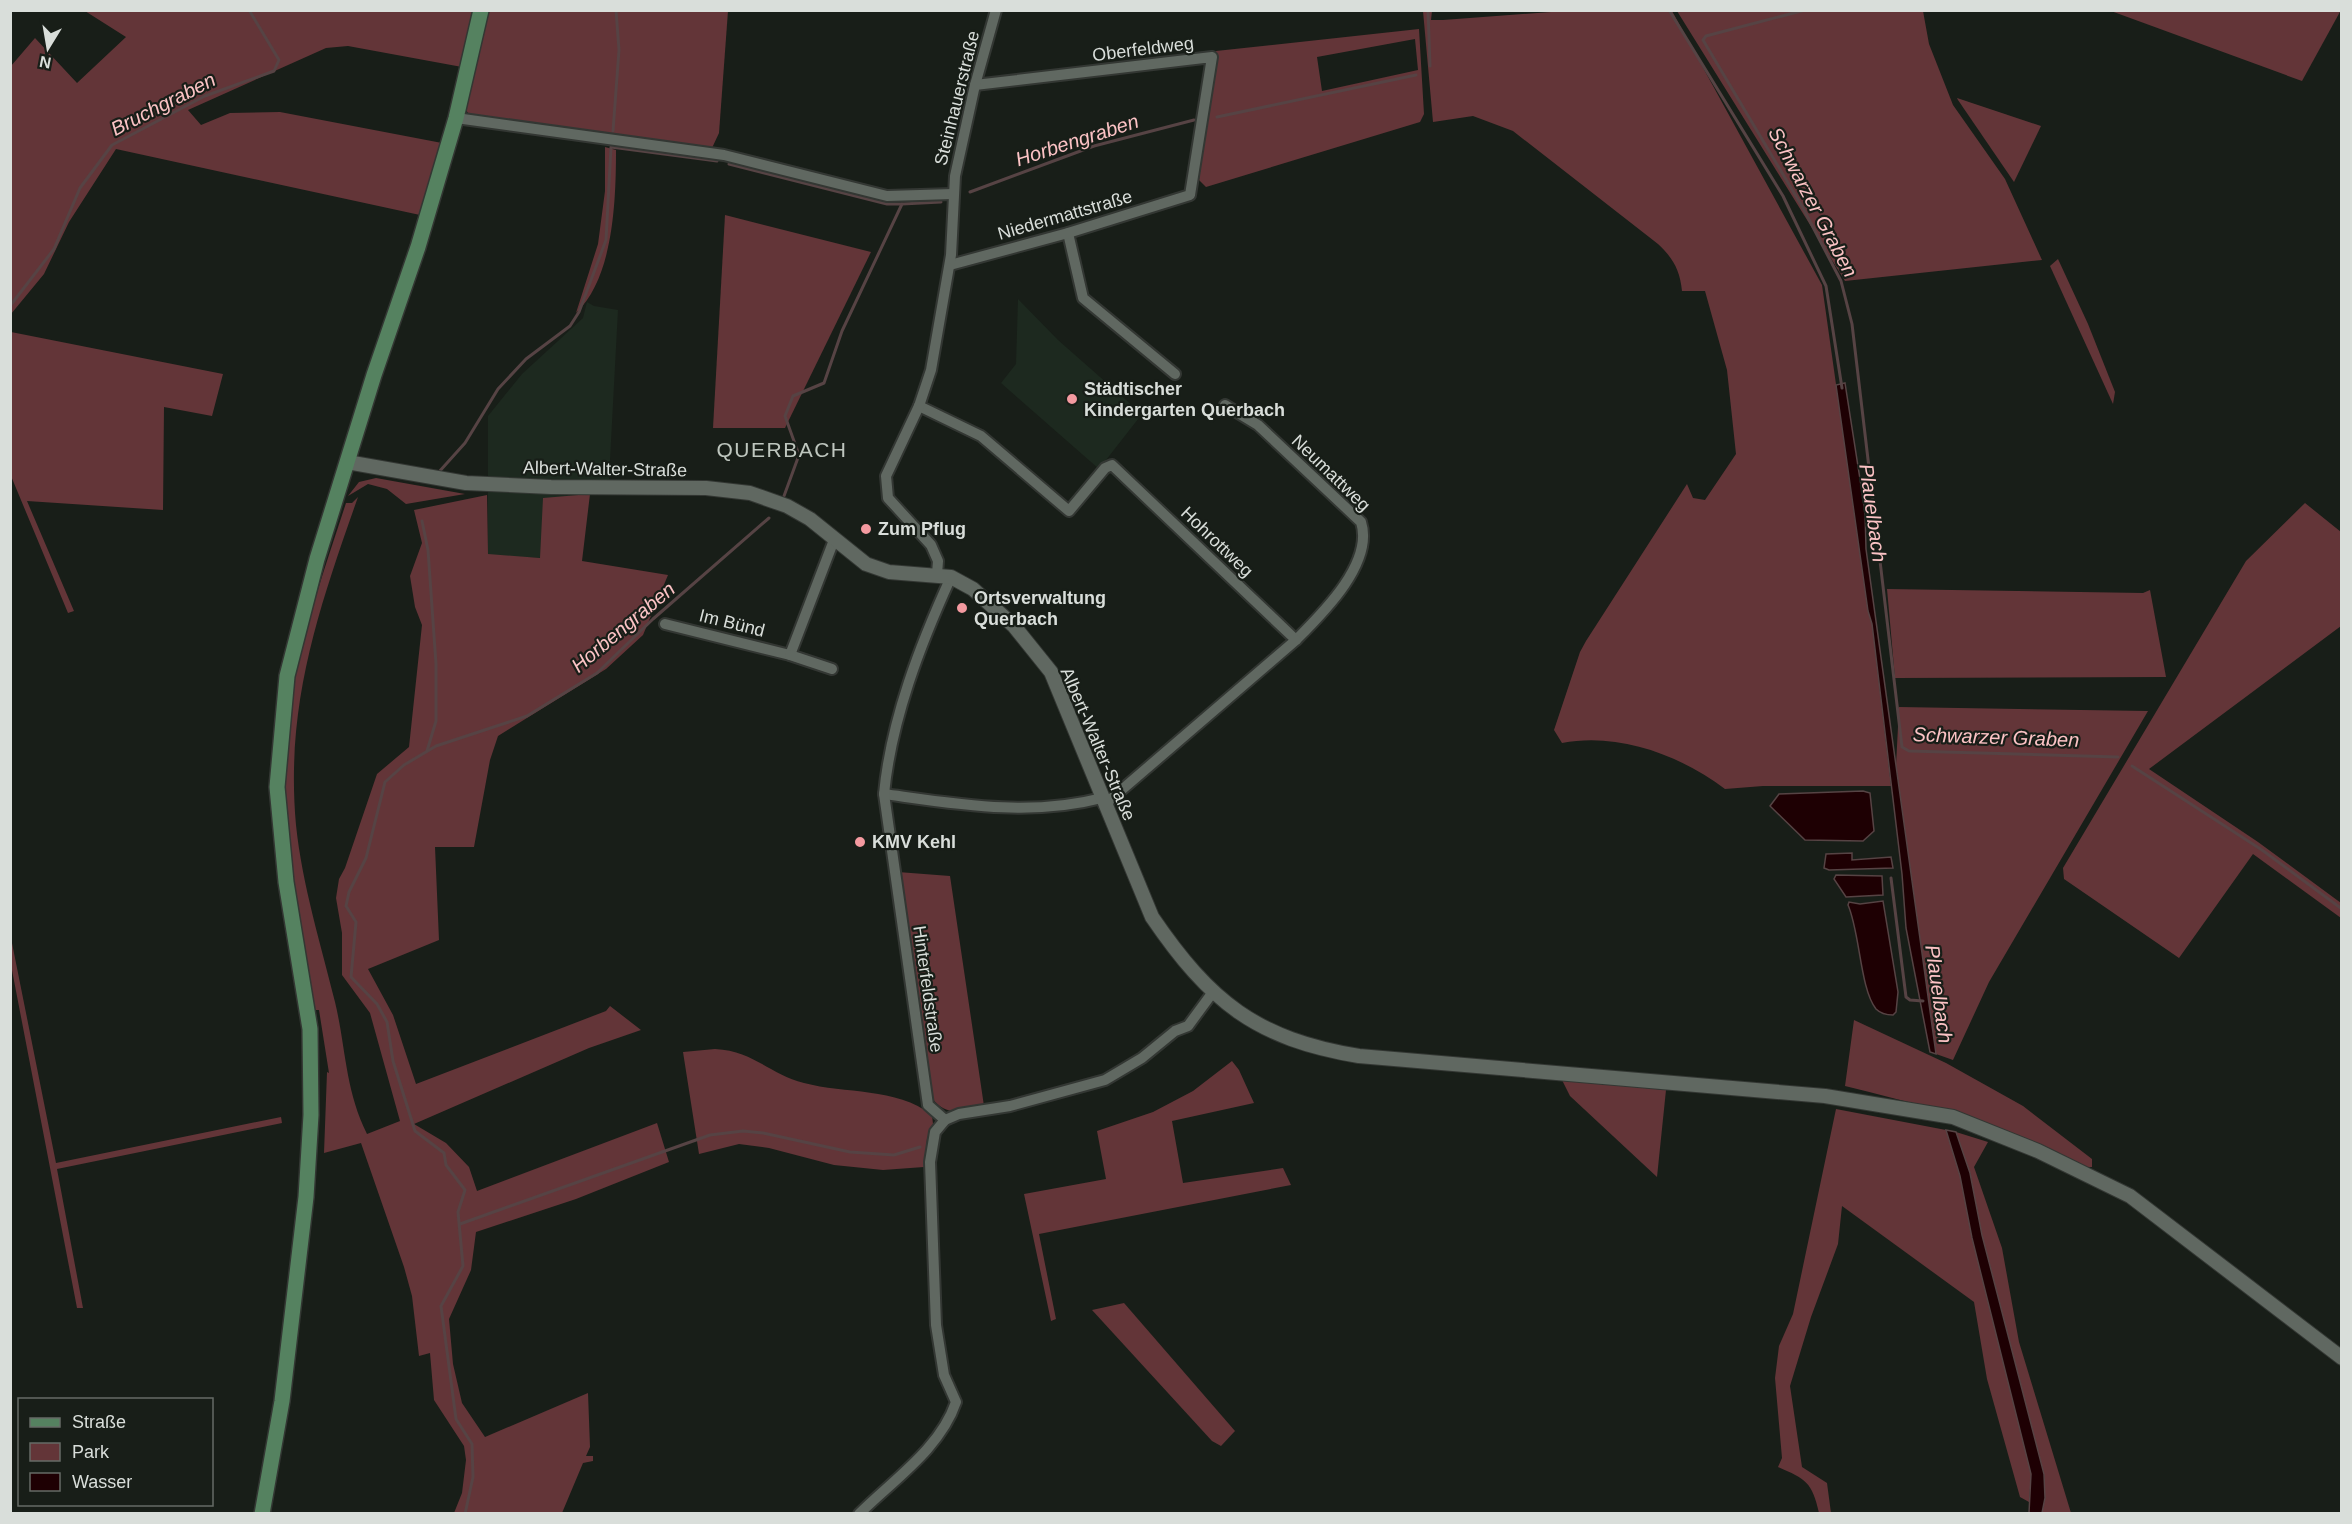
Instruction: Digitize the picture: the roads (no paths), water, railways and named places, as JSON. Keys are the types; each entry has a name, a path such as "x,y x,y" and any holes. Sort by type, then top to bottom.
{"main road":[{"path":"262,1514 282,1401 306,1197 311,1115 310,1029 280,831 278,787 280,736 287,676 299,623 347,462 418,247 456,118 481,10"}],"street":[{"name":"Steinhauerstraße","path":"944,576 931,546 888,498 886,476 919,406 939,337 950,265 953,194 975,85 996,10"},
{"name":"Oberfeldweg","path":"975,85 1212,57 1190,195"},
{"name":"Steinhauerstraße","path":"456,118 724,155 887,196 953,194"},
{"name":"Niedermattstraße","path":"950,265 1068,233 1190,195"},
{"path":"1068,233 1083,298 1175,374"},
{"name":"Neumattweg","path":"1225,405 1258,424 1361,522 1365,535 1362,550 1332,604 1296,639"},
{"name":"Hohrottweg","path":"919,406 981,436 1069,511 1105,468 1112,465 1296,639"},
{"name":"Albert-Walter-Straße","path":"347,462 466,483 551,487 706,488 750,494 787,506 810,519 834,540 873,567 889,572 944,576 973,589 1014,626 1045,664 1056,683 1152,917 1174,949 1213,992 1252,1022 1277,1035 1301,1044 1348,1054 1825,1096 1953,1117 2038,1151 2130,1196 2342,1358"},
{"path":"790,655 834,540"},
{"name":"Hinterfeldstraße","path":"944,576 909,683 886,767 884,794 928,1105 945,1120"},
{"name":"Im Bünd","path":"665,624 790,655 832,669"},
{"path":"884,794 992,808 1038,810 1103,802 1296,639"},
{"path":"859,1514 937,1439 949,1421 956,1402 945,1375 936,1325 930,1162 934,1132 945,1120 959,1114 1010,1106 1105,1080 1142,1058 1175,1031 1188,1026 1213,992"}],"water":[{"path":"1845,383 1865,511 1866,549 1936,1054 1930,1052 1906,928 1902,874 1872,624 1868,611 1836,385"},
{"path":"1863,791 1870,793 1874,831 1863,841 1805,840 1770,806 1779,794"},
{"path":"1852,853 1852,860 1891,857 1893,868 1829,870 1824,868 1826,854"},
{"path":"1836,875 1882,876 1883,895 1846,897 1834,879"},
{"path":"1883,901 1898,992 1896,1012 1893,1015 1878,1011 1871,1000 1848,905 1849,902 1860,904"},
{"path":"1946,1130 1956,1132 1970,1173 1982,1235 2044,1474 2045,1498 2042,1513 2029,1513 2031,1474 1972,1238 1960,1176"}],"waterway":[{"name":"Bruchgraben","path":"10,306 54,249 80,188 112,145 205,96 274,71 279,60 249,10"},
{"name":"Bruchgraben","path":"613,131 619,50 616,10"},
{"name":"Horbengraben","path":"1428,10 1430,66"},
{"name":"Plauelbach","path":"1669,10 1783,196 1826,286 1842,388"},
{"name":"Schwarzer Graben","path":"1805,10 1706,36 1703,40 1803,208 1841,281 1852,324 1902,747 1909,751 2118,757"},
{"name":"Horbengraben","path":"1217,117 1416,75"},
{"name":"Horbengraben","path":"970,192 1094,146 1194,120"},
{"path":"438,473 465,443 498,389 526,359 570,326 579,312 606,240 611,147 717,161"},
{"path":"729,164 887,204 902,204"},
{"name":"Horbengraben","path":"784,496 799,455 785,416 793,396 824,383 842,331 902,204 941,202"},
{"name":"Horbengraben","path":"465,1514 473,1477 472,1444 456,1419 441,1306 463,1266 458,1212 465,1190 446,1165 444,1153 415,1131 393,1061 387,1022 377,1004 351,977 356,922 346,906 349,892 366,858 385,782 404,765 436,746 527,716 597,673 653,619 769,518"},
{"path":"422,521 428,550 436,664 436,721 427,751"},
{"name":"Schwarzer Graben","path":"2132,766 2262,850 2342,909"},
{"path":"1891,878 1906,997 1910,1000 1923,1001"},
{"path":"460,1224 710,1135 743,1131 763,1133 850,1152 894,1155 920,1147"}],"place":[{"name":"Städtischer Kindergarten Querbach","path":"1072,399"},
{"name":"Zum Pflug","path":"866,529"},
{"name":"Ortsverwaltung Querbach","path":"962,608"},
{"name":"KMV Kehl","path":"860,842"}],"district":[{"name":"QUERBACH","path":"782,449"}]}
